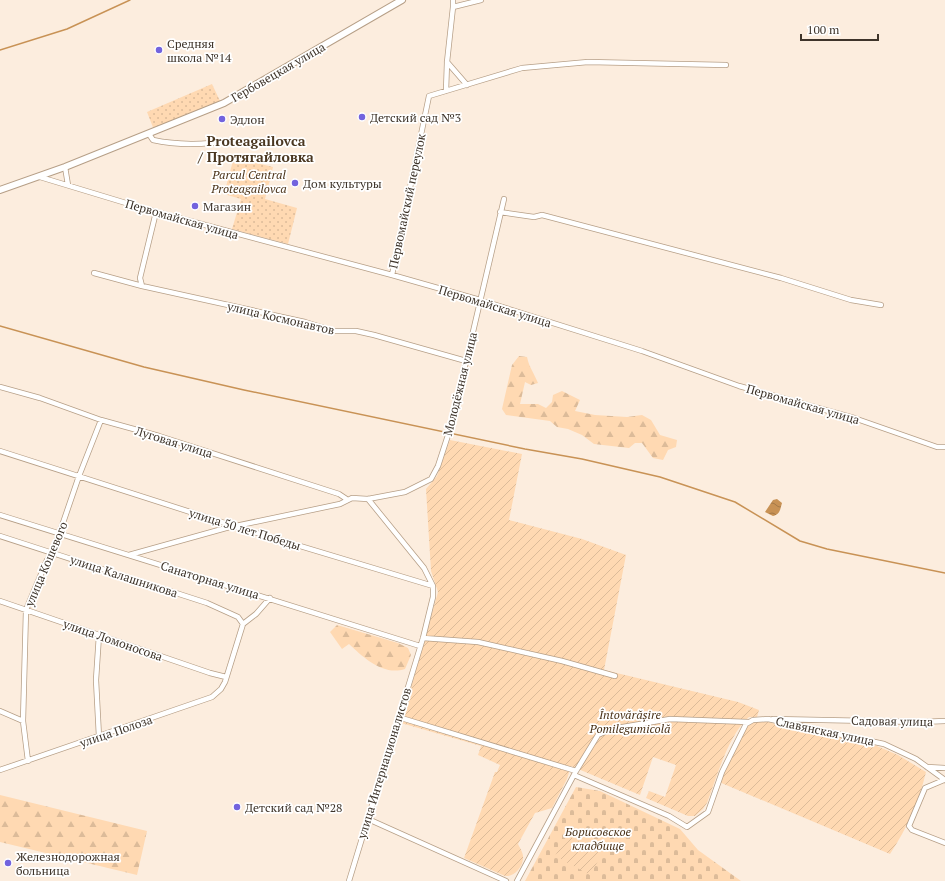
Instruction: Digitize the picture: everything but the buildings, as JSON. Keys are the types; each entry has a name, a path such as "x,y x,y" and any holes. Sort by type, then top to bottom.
{"street":[{"name":"Гербовецкая улица","path":"0,190 40,177 224,103 402,0"},
{"path":"446,91 447,62 453,0"},
{"path":"453,7 481,0"},
{"path":"447,62 467,85"},
{"name":"Первомайский переулок","path":"392,275 429,96 522,68 588,62 726,65"},
{"path":"149,134 153,140 172,144 200,145 233,141"},
{"path":"65,167 68,185"},
{"name":"Первомайская улица","path":"40,177 156,212 480,300 642,351 739,386 854,418 938,447 945,447"},
{"name":"Молодёжная улица","path":"348,500 352,498 368,499 405,492 422,485 431,479 438,466 451,426 504,198"},
{"path":"142,286 140,278 156,212"},
{"path":"500,212 534,217 542,215 781,278 852,300 882,305"},
{"name":"улица Космонавтов","path":"94,273 142,286 305,322 334,331 356,331 374,335 466,361"},
{"name":"Луговая улица","path":"0,387 40,398 102,420 159,436 339,494 348,500"},
{"name":"улица Кошевого","path":"28,762 23,721 26,610 47,560 53,552 79,476 102,420"},
{"name":"улица 50 лет Победы","path":"0,451 234,526 433,586"},
{"path":"368,499 424,568 433,586 434,597 420,646"},
{"path":"129,554 234,526 340,504 348,500"},
{"name":"Санаторная улица","path":"0,515 420,646"},
{"name":"улица Калашникова","path":"0,536 207,603 238,617 243,624"},
{"path":"226,679 243,624 256,614 270,598"},
{"name":"улица Ломоносова","path":"0,601 226,679"},
{"path":"99,635 96,680 99,737"},
{"path":"423,638 478,642 615,676"},
{"name":"улица Интернационалистов","path":"349,881 420,646"},
{"name":"улица Полоза","path":"0,770 28,762 212,697 221,689 226,679"},
{"path":"0,710 23,721"},
{"path":"398,717 575,773 669,816 687,827 708,812 722,772 736,740 748,722"},
{"name":"Славянская улица","path":"517,881 594,740 603,732 611,729 670,719 748,722 768,719 884,744 916,759 945,780"},
{"name":"Садовая улица","path":"768,719 920,722 945,721"},
{"path":"926,767 945,768"},
{"path":"945,780 925,788 909,826 912,830 945,843"},
{"path":"368,819 506,881"}],"green space":[{"path":"212,84 220,101 154,130 147,112"},
{"name":"Parcul Central Proteagailovca","path":"234,157 273,167 265,199 297,208 288,244 232,229 241,199 224,194"},
{"path":"519,356 527,357 538,383 531,385 525,382 520,404 538,404 546,408 552,402 553,395 562,391 580,400 575,411 595,415 627,417 642,415 651,420 660,435 677,440 676,447 668,450 663,460 653,458 642,443 635,443 629,448 594,444 582,435 568,429 557,427 550,421 506,415 502,409 512,365"},
{"name":"Întovărășire Pomilegumicolă","path":"450,440 522,454 509,520 582,539 626,555 604,670 738,702 759,710 757,717 749,717 735,734 724,757 707,803 695,816 688,816 646,798 649,791 665,797 676,765 653,757 640,795 571,766 567,779 552,808 535,813 518,844 522,851 523,857 521,866 517,871 511,875 505,876 464,858 495,772 497,772 500,765 478,755 481,746 401,723 438,592 431,571 426,489 437,476"},
{"path":"337,625 398,643 408,648 411,655 405,669 397,671 382,668 361,655 349,644 342,649 330,632"},
{"path":"756,721 865,741 898,755 926,772 920,794 912,814 890,854 719,782 745,728"},
{"name":"Борисовское кладбище","path":"576,787 600,791 680,829 698,850 741,881 525,881"},
{"path":"0,795 147,831 137,875 0,842"},
{"path":"567,835 602,854 590,875 555,856"}],"water":[{"path":"777,499 782,503 778,513 773,516 765,512 773,500"}],"waterway":[{"path":"0,50 67,29 130,0"},
{"path":"0,326 144,367 244,390 525,449 582,459 660,477 735,502 800,541 827,549 945,573"}],"place":[{"name":"Средняя школа №14","path":"159,50"},
{"name":"Детский сад №3","path":"362,117"},
{"name":"Эдлон","path":"222,119"},
{"name":"Дом культуры","path":"295,183"},
{"name":"Магазин","path":"195,206"},
{"name":"Детский сад №28","path":"237,807"},
{"name":"Железнодорожная больница","path":"8,863"}],"district":[{"name":"Proteagailovca / Протягайловка","path":"256,148"}]}
